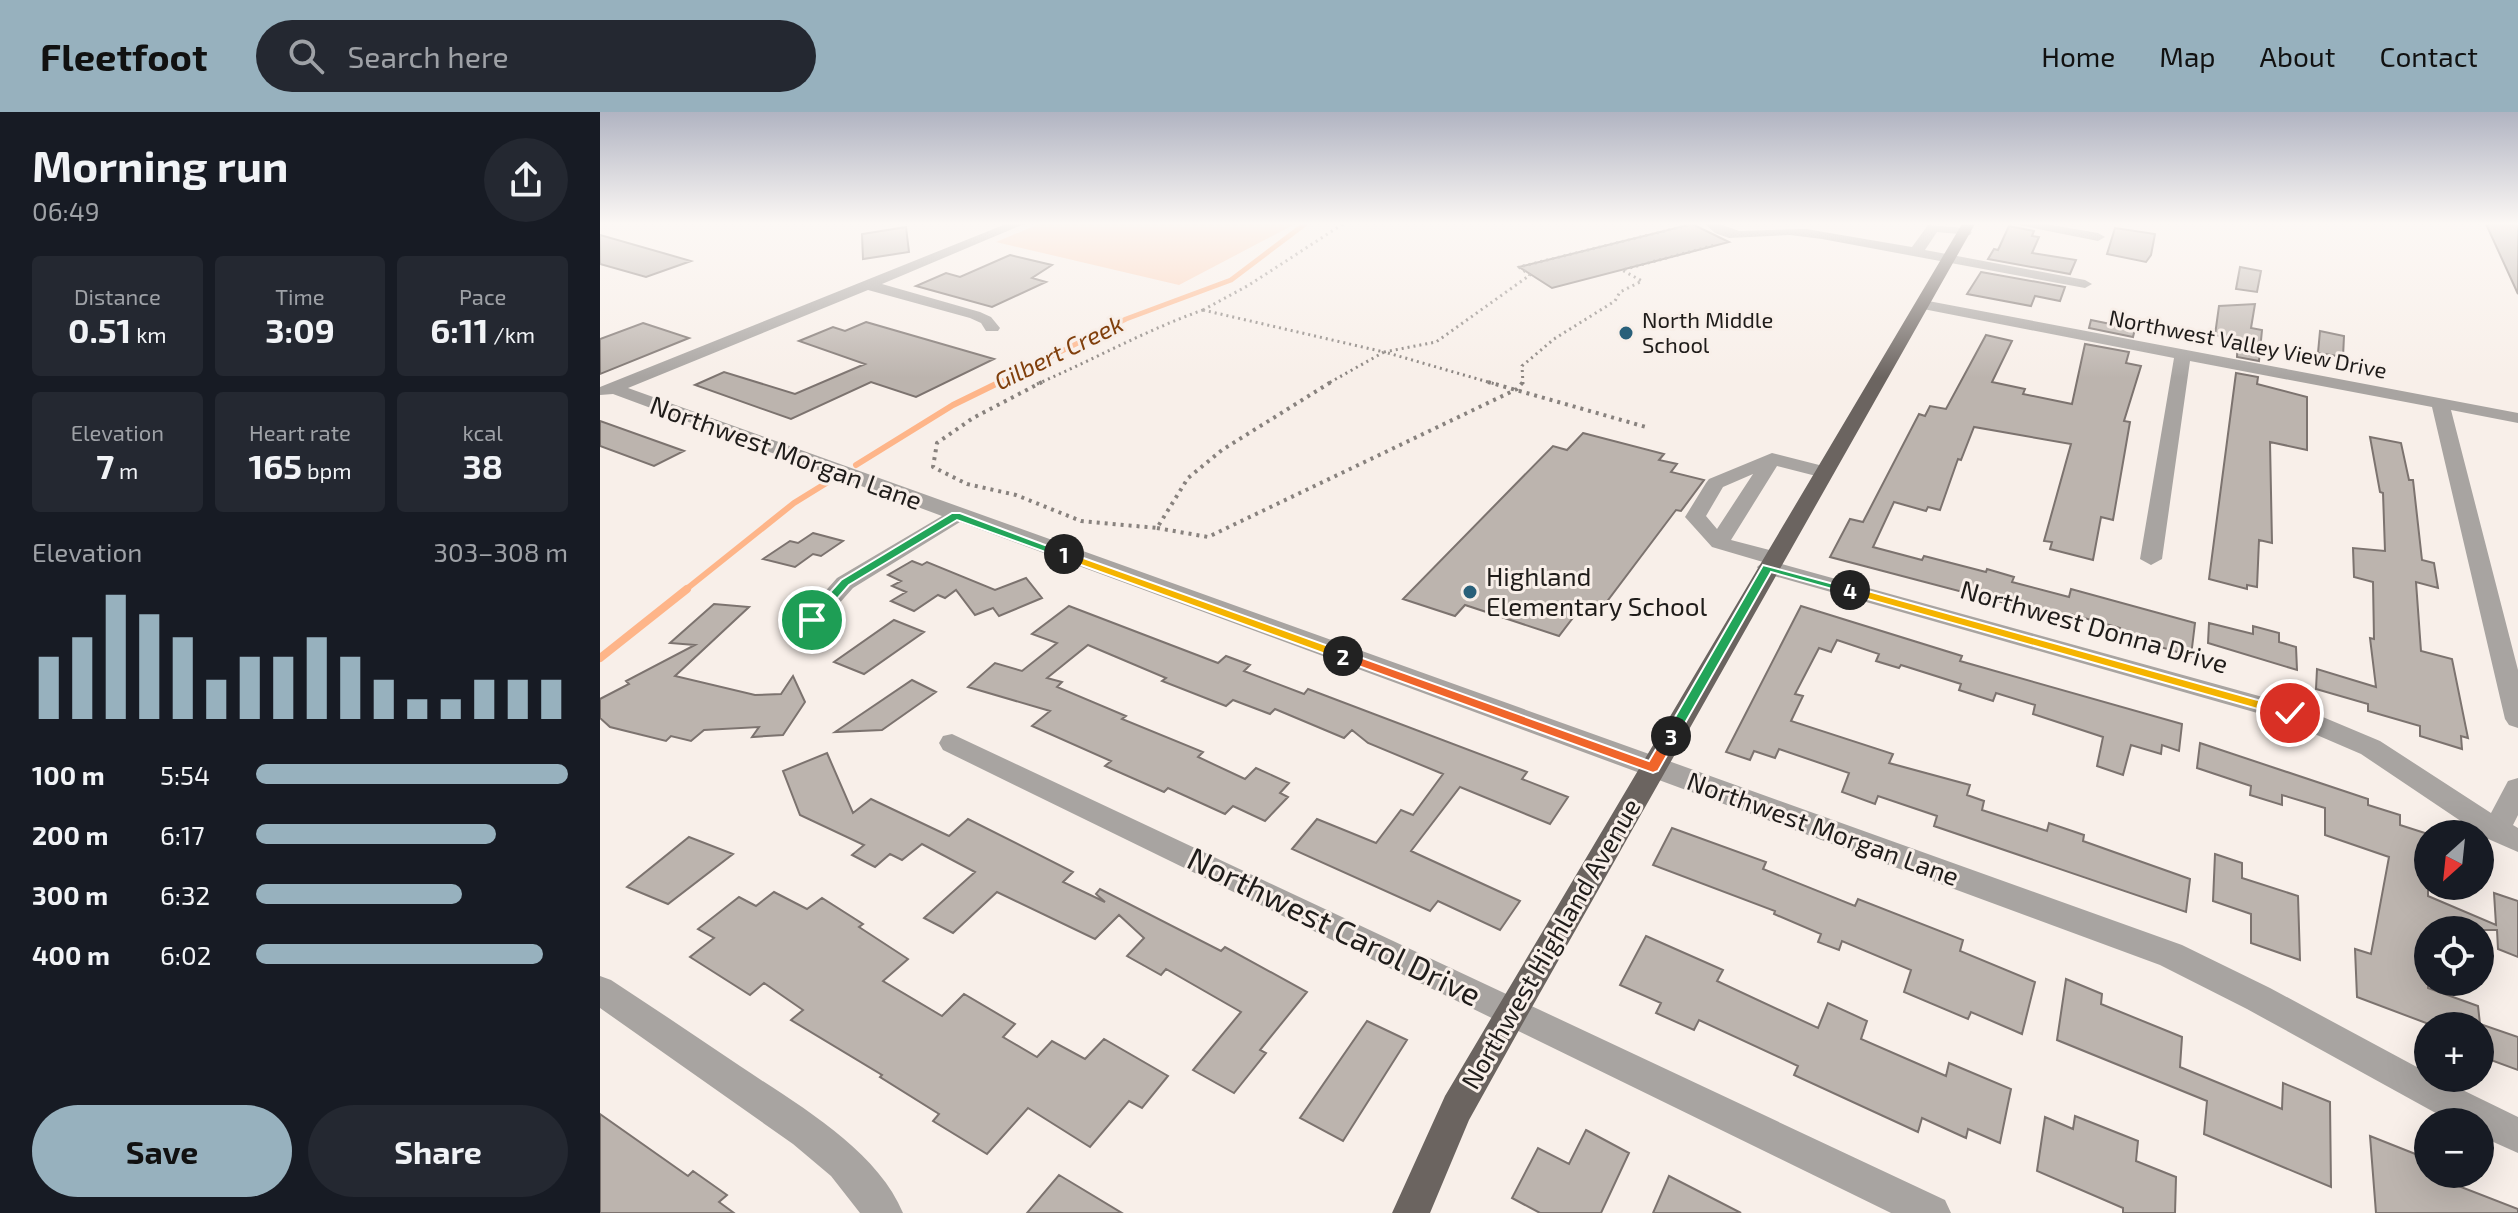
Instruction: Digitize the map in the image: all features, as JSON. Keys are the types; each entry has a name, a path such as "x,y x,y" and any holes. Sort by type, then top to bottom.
{"main road":[{"name":"Northwest Highland Avenue","path":"1411,1213 1457,1108 1511,1012 1939,275"}],"street":[{"path":"606,391 892,275"},
{"path":"2036,275 2085,284"},
{"path":"868,285 975,315 986,320 992,328"},
{"name":"Northwest Valley View Drive","path":"1923,305 2518,418"},
{"path":"2151,559 2183,355"},
{"name":"Northwest Morgan Lane","path":"606,391 2171,955 2269,1001 2447,1102 2518,1135"},
{"path":"2440,403 2518,719"},
{"path":"1772,459 1719,543 1695,517 1716,483 1772,459 1824,472"},
{"path":"812,620 845,583 956,516"},
{"name":"Northwest Donna Drive","path":"1719,543 1770,562 2319,724 2380,753 2507,835"},
{"name":"Northwest Carol Drive","path":"952,743 1932,1213"},
{"path":"2507,835 2518,788"},
{"path":"600,990 806,1131 844,1163 884,1213"}],"path":[{"path":"1263,275 1203,310 1174,320 1098,358 1036,384 973,418 937,443 933,467 967,484 1016,495 1081,521 1157,528 1208,537 1517,389 1523,384 1522,366 1554,339 1615,301 1620,292 1642,281 1632,275"},
{"path":"1157,528 1188,478 1222,450 1357,365 1384,352 1436,342 1529,275"},
{"path":"1203,310 1384,352 1646,427"}],"shaded area":[{"path":"1138,275 1197,275 1179,285"}],"building":[{"path":"941,275 1036,275 1032,278 1046,282 992,307 916,286"},
{"path":"1532,275 1601,275 1552,288"},
{"path":"1979,275 2000,275 2065,287 2060,301 2035,296 2031,306 1967,294"},
{"path":"2238,275 2260,275 2257,292 2236,289"},
{"path":"2509,275 2518,275 2518,294"},
{"path":"2255,304 2251,328 2262,330 2259,361 2237,357 2238,339 2215,335 2219,306"},
{"path":"2091,320 2135,329 2133,337 2089,328"},
{"path":"866,322 994,359 916,397 871,382 791,419 695,385 724,372 795,394 865,364 799,341 833,327 845,331"},
{"path":"643,323 689,338 600,374 600,339"},
{"path":"2320,331 2344,336 2343,357 2318,353"},
{"path":"1986,335 2012,341 1992,382 2025,389 2023,394 2072,404 2085,344 2129,352 2126,363 2141,366 2124,421 2130,422 2113,520 2101,517 2093,560 2050,549 2052,542 2044,541 2071,444 1974,427 1961,460 1958,459 1940,510 1928,507 1926,511 1894,502 1873,547 1922,560 1924,556 1986,572 1987,569 2014,577 2012,582 2069,597 2071,589 2195,623 2191,656 2119,635 2120,628 2070,614 2069,620 1830,557 1850,519 1863,522 1919,414 1925,416 1930,406 1946,409"},
{"path":"2236,373 2258,377 2257,384 2307,397 2307,450 2270,442 2272,543 2259,540 2257,587 2247,585 2247,589 2209,579"},
{"path":"600,421 684,451 654,466 600,446"},
{"path":"1583,433 1664,454 1659,460 1677,464 1671,472 1704,480 1681,511 1676,510 1599,612 1582,606 1559,636 1465,605 1455,616 1403,599 1553,446 1567,450"},
{"path":"2370,437 2401,443 2409,480 2413,480 2422,560 2434,563 2438,588 2416,582 2421,651 2452,659 2468,738 2461,736 2462,749 2420,736 2420,726 2368,711 2368,704 2316,689 2317,669 2376,687 2370,638 2374,639 2373,582 2354,577 2353,548 2385,551 2383,493 2380,492"},
{"path":"813,533 843,541 821,556 813,554 795,567 763,559 790,541 798,543"},
{"path":"912,561 922,565 927,562 995,590 1026,578 1042,598 999,616 993,608 975,615 956,590 945,598 938,595 914,611 891,601 906,592 892,586 901,581 888,575"},
{"path":"714,604 749,607 675,676 755,695 781,694 793,676 805,702 783,735 752,737 759,727 704,730 691,741 671,736 666,741 610,727 600,718 600,699 629,684 626,681 695,645 670,643"},
{"path":"1069,606 1218,663 1226,656 1250,665 1244,671 1304,694 1308,689 1527,772 1522,779 1568,797 1550,824 1460,787 1411,851 1520,901 1500,930 1438,901 1430,911 1292,849 1317,819 1376,843 1401,810 1413,815 1443,774 1368,743 1352,730 1344,738 1275,709 1270,714 1233,700 1226,706 1162,681 1166,678 1088,645 1047,678 1062,682 1057,687 1126,716 1122,719 1203,752 1198,757 1245,779 1256,768 1289,783 1280,793 1288,797 1265,821 1233,806 1225,814 1168,788 1164,792 1105,766 1111,761 1032,726 1050,711 968,687 995,663 1022,671 1057,643 1032,634"},
{"path":"1801,606 1962,656 1960,661 2182,724 2179,751 2162,745 2161,754 2131,745 2123,775 2097,766 2103,737 2033,714 2035,705 1996,693 1993,701 1959,690 1961,684 1901,665 1899,668 1876,661 1879,654 1837,640 1831,652 1819,648 1795,694 1803,696 1791,721 1893,754 1889,763 1970,785 1967,795 1984,801 1982,810 2047,831 2049,823 2084,835 2083,841 2190,879 2186,912 1934,826 1937,816 1878,796 1875,804 1842,792 1849,773 1779,749 1775,758 1754,751 1750,760 1726,752"},
{"path":"894,620 924,632 864,674 834,662"},
{"path":"2209,623 2253,634 2253,626 2279,633 2279,642 2296,647 2297,670 2208,643"},
{"path":"912,680 936,692 882,730 835,732"},
{"path":"2200,743 2368,799 2368,805 2400,815 2400,825 2414,830 2414,900 2437,900 2475,916 2414,916 2414,996 2450,996 2478,1006 2479,1012 2414,1012 2414,1018 2357,997 2355,949 2371,954 2389,857 2325,835 2325,808 2282,795 2282,805 2250,795 2251,786 2197,768"},
{"path":"827,753 853,813 871,799 949,836 968,819 1073,872 1063,882 1105,902 1096,894 1100,889 1221,951 1225,947 1307,992 1260,1050 1266,1053 1234,1093 1193,1070 1241,1012 1166,969 1161,975 1127,956 1144,938 1119,915 1095,939 997,892 953,933 924,918 975,872 922,844 902,860 890,854 875,867 852,855 864,845 800,815 783,771"},
{"path":"1672,828 1766,862 1763,869 1855,906 1858,899 1963,940 1960,951 2035,982 2022,1034 1971,1012 1968,1019 1904,992 1911,970 1842,941 1839,950 1818,942 1821,934 1774,914 1775,911 1653,865"},
{"path":"689,837 733,854 668,904 627,887"},
{"path":"2215,854 2242,863 2242,878 2298,896 2300,960 2251,943 2251,914 2213,901"},
{"path":"774,892 807,909 822,898 863,924 859,927 908,959 883,981 942,1016 964,994 1015,1024 1003,1037 1037,1057 1052,1041 1085,1059 1104,1039 1168,1076 1142,1108 1129,1101 1090,1147 1028,1108 987,1154 933,1121 939,1114 880,1077 882,1075 791,1020 803,1010 764,983 750,995 690,957 714,938 698,929 739,897 756,906"},
{"path":"2494,893 2518,901 2518,957 2498,949 2497,930 2494,930"},
{"path":"1646,936 1723,970 1717,981 1818,1028 1828,1003 1867,1021 1861,1039 1946,1076 1949,1063 2011,1089 2000,1143 1968,1129 1966,1138 1922,1118 1918,1132 1794,1075 1798,1066 1699,1020 1694,1030 1656,1013 1661,1003 1620,985"},
{"path":"2066,979 2102,994 2101,1004 2182,1037 2180,1067 2282,1109 2283,1083 2330,1102 2331,1187 2204,1134 2207,1101 2057,1040"},
{"path":"1367,1021 1407,1040 1343,1141 1300,1118"},
{"path":"2494,1029 2518,1037 2518,1070 2494,1061"},
{"path":"600,1114 688,1176 693,1171 727,1195 719,1202 734,1213 600,1213"},
{"path":"2075,1116 2138,1141 2136,1161 2176,1177 2175,1213 2123,1213 2123,1208 2037,1171 2045,1117 2073,1129"},
{"path":"1586,1130 1629,1153 1601,1213 1540,1213 1512,1198 1538,1148 1569,1164"},
{"path":"2370,1136 2414,1153 2414,1188 2464,1188 2518,1209 2518,1213 2376,1213"},
{"path":"1059,1175 1122,1213 1027,1213"},
{"path":"1669,1176 1741,1213 1653,1213"}],"waterway":[{"name":"Gilbert Creek","path":"1000,382 1126,319 1237,275"},
{"name":"Gilbert Creek","path":"856,465 953,405 1000,382"},
{"name":"Gilbert Creek","path":"996,384 1000,382"},
{"name":"Gilbert Creek","path":"684,591 794,503 828,482"},
{"name":"Gilbert Creek","path":"600,658 687,589"}],"place":[{"name":"North Middle School","path":"1626,333"},
{"name":"Highland Elementary School","path":"1470,592"}],"route":[{"path":"812,620 845,583 956,516 1653,768 1768,567 2290,713"}]}
